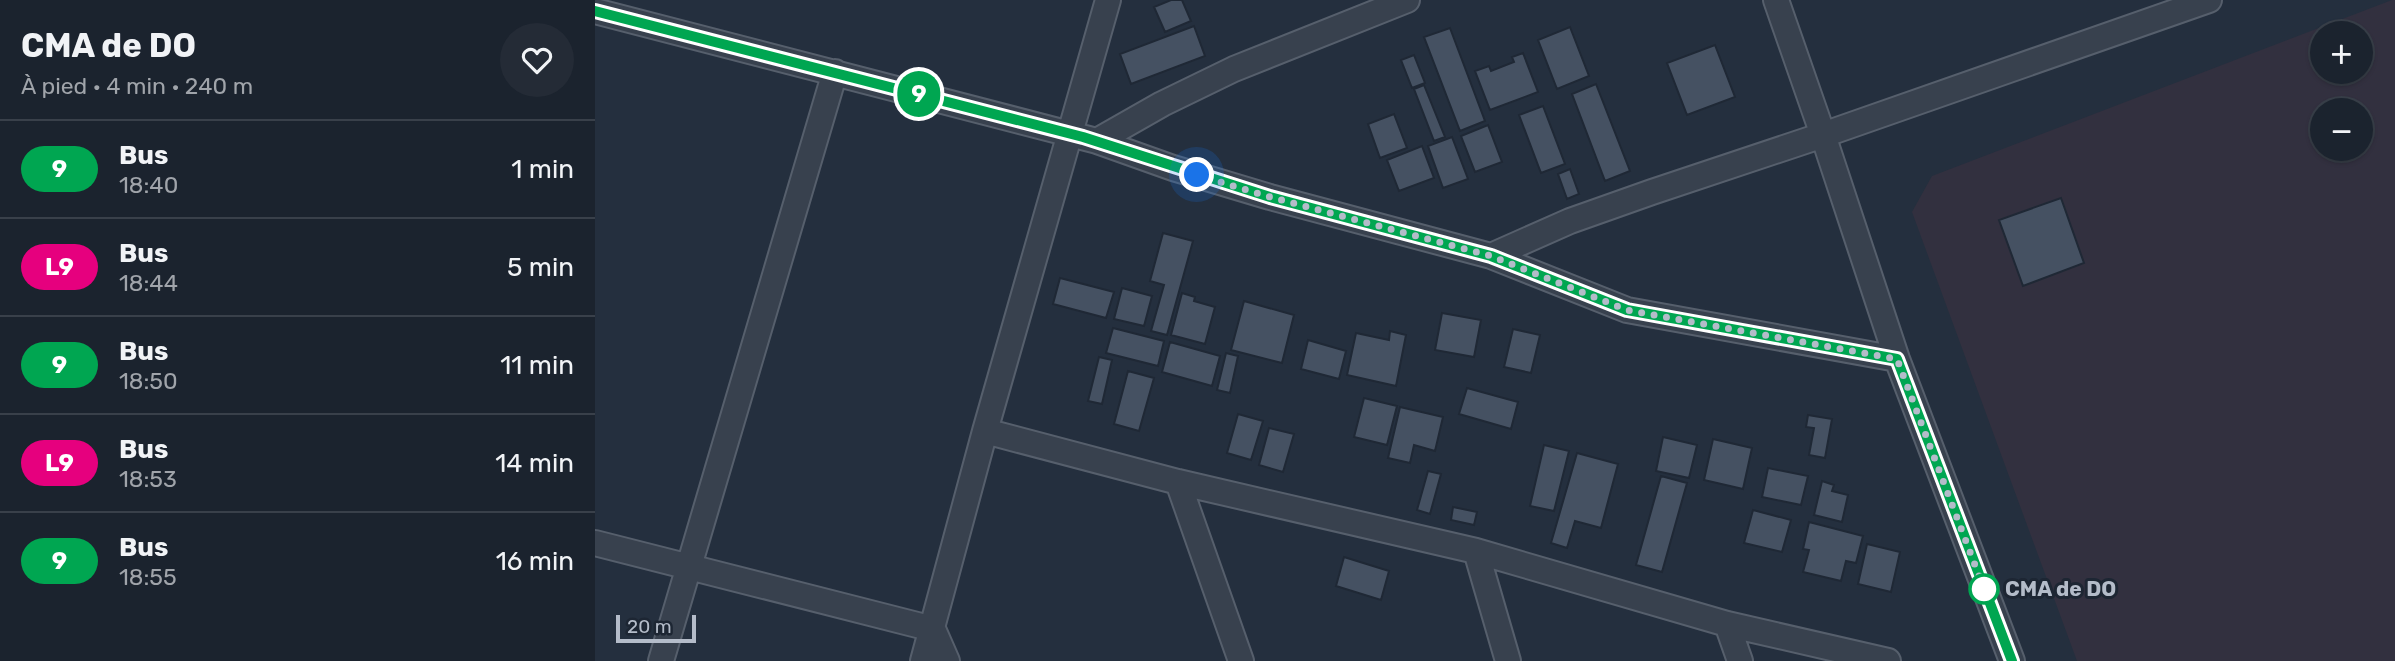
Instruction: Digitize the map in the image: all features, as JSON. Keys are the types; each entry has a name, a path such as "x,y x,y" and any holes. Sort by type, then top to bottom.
{"street":[{"path":"923,661 985,431 1108,0"},
{"path":"1097,141 1162,104 1234,69 1408,0"},
{"path":"1776,0 1897,359 2012,661"},
{"path":"1491,256 1570,221 1651,192 2209,0"},
{"path":"595,11 629,10 835,72 1097,141 1270,197 1491,256 1627,310 1897,359"},
{"path":"661,661 835,72"},
{"path":"985,431 1178,482 1476,551 1727,624 1888,661"},
{"path":"1178,482 1241,661"},
{"path":"595,543 933,628"},
{"path":"1476,551 1508,661"},
{"path":"1727,624 1740,661"},
{"path":"933,628 947,661"}],"shaded area":[{"path":"2395,0 2395,661 2077,661 1912,212 1932,176 2310,31 2310,84 2373,84 2373,21 2337,21"}],"building":[{"path":"1171,0 1182,0 1191,21 1165,32 1154,7"},
{"path":"1194,26 1205,56 1131,84 1120,54"},
{"path":"1570,27 1589,76 1557,89 1538,40"},
{"path":"1450,28 1485,121 1460,131 1424,37"},
{"path":"1715,45 1735,97 1687,115 1667,63"},
{"path":"1523,53 1538,92 1490,110 1475,71 1489,66 1491,71 1514,62 1512,57"},
{"path":"1414,55 1425,83 1412,88 1401,60"},
{"path":"1596,84 1630,171 1605,181 1572,94"},
{"path":"1424,85 1445,137 1434,141 1414,89"},
{"path":"1543,106 1565,164 1541,173 1519,115"},
{"path":"1394,114 1407,148 1380,158 1368,124"},
{"path":"1488,125 1502,162 1475,172 1461,136"},
{"path":"1452,137 1468,179 1443,188 1428,146"},
{"path":"1422,146 1434,178 1399,191 1387,160"},
{"path":"1570,169 1579,194 1567,199 1558,174"},
{"path":"2061,198 2084,263 2023,286 1999,220"},
{"path":"1163,233 1193,241 1167,335 1151,331 1164,285 1150,281"},
{"path":"1060,278 1114,292 1106,318 1053,304"},
{"path":"1122,288 1152,296 1144,326 1114,319"},
{"path":"1182,293 1195,297 1194,301 1215,307 1205,344 1171,335"},
{"path":"1244,301 1294,315 1282,363 1231,350"},
{"path":"1442,313 1481,320 1474,357 1435,350"},
{"path":"1113,328 1164,341 1158,366 1106,353"},
{"path":"1513,329 1540,335 1531,373 1504,367"},
{"path":"1390,331 1406,335 1396,386 1347,375 1356,333 1389,340"},
{"path":"1308,340 1346,351 1339,379 1301,369"},
{"path":"1170,342 1220,356 1212,386 1162,372"},
{"path":"1226,353 1238,356 1230,393 1217,390"},
{"path":"1099,357 1112,360 1102,404 1088,401"},
{"path":"1128,371 1154,378 1139,431 1114,424"},
{"path":"1467,388 1518,402 1511,429 1459,414"},
{"path":"1364,398 1397,406 1387,445 1354,437"},
{"path":"1400,407 1443,417 1435,451 1414,445 1410,463 1388,458"},
{"path":"1238,414 1263,421 1251,460 1227,453"},
{"path":"1808,415 1832,419 1825,458 1809,455 1814,428 1806,427"},
{"path":"1269,428 1294,434 1283,472 1259,465"},
{"path":"1663,437 1697,445 1689,478 1656,471"},
{"path":"1713,439 1752,448 1743,489 1704,480"},
{"path":"1544,445 1569,451 1554,511 1530,506"},
{"path":"1577,453 1618,464 1601,528 1575,521 1567,548 1551,543"},
{"path":"1768,468 1808,476 1801,505 1762,497"},
{"path":"1428,471 1441,474 1430,514 1417,510"},
{"path":"1661,476 1687,483 1662,572 1636,565"},
{"path":"1822,481 1834,485 1832,491 1848,495 1842,522 1814,515"},
{"path":"1453,507 1477,512 1474,525 1451,520"},
{"path":"1753,510 1791,520 1782,552 1744,543"},
{"path":"1809,522 1863,536 1856,563 1846,561 1841,581 1803,572 1809,550 1803,549"},
{"path":"1867,544 1900,552 1891,592 1858,584"},
{"path":"1344,557 1389,571 1381,600 1336,586"}],"bus line":[{"name":"9","path":"595,11 1097,141 1173,168 1270,197 1491,256 1627,310 1897,359 2012,661"}],"place":[{"name":"CMA de DO","path":"1984,589"}],"route":[{"path":"1197,175 1491,256 1627,310 1897,359 1984,589"}]}
